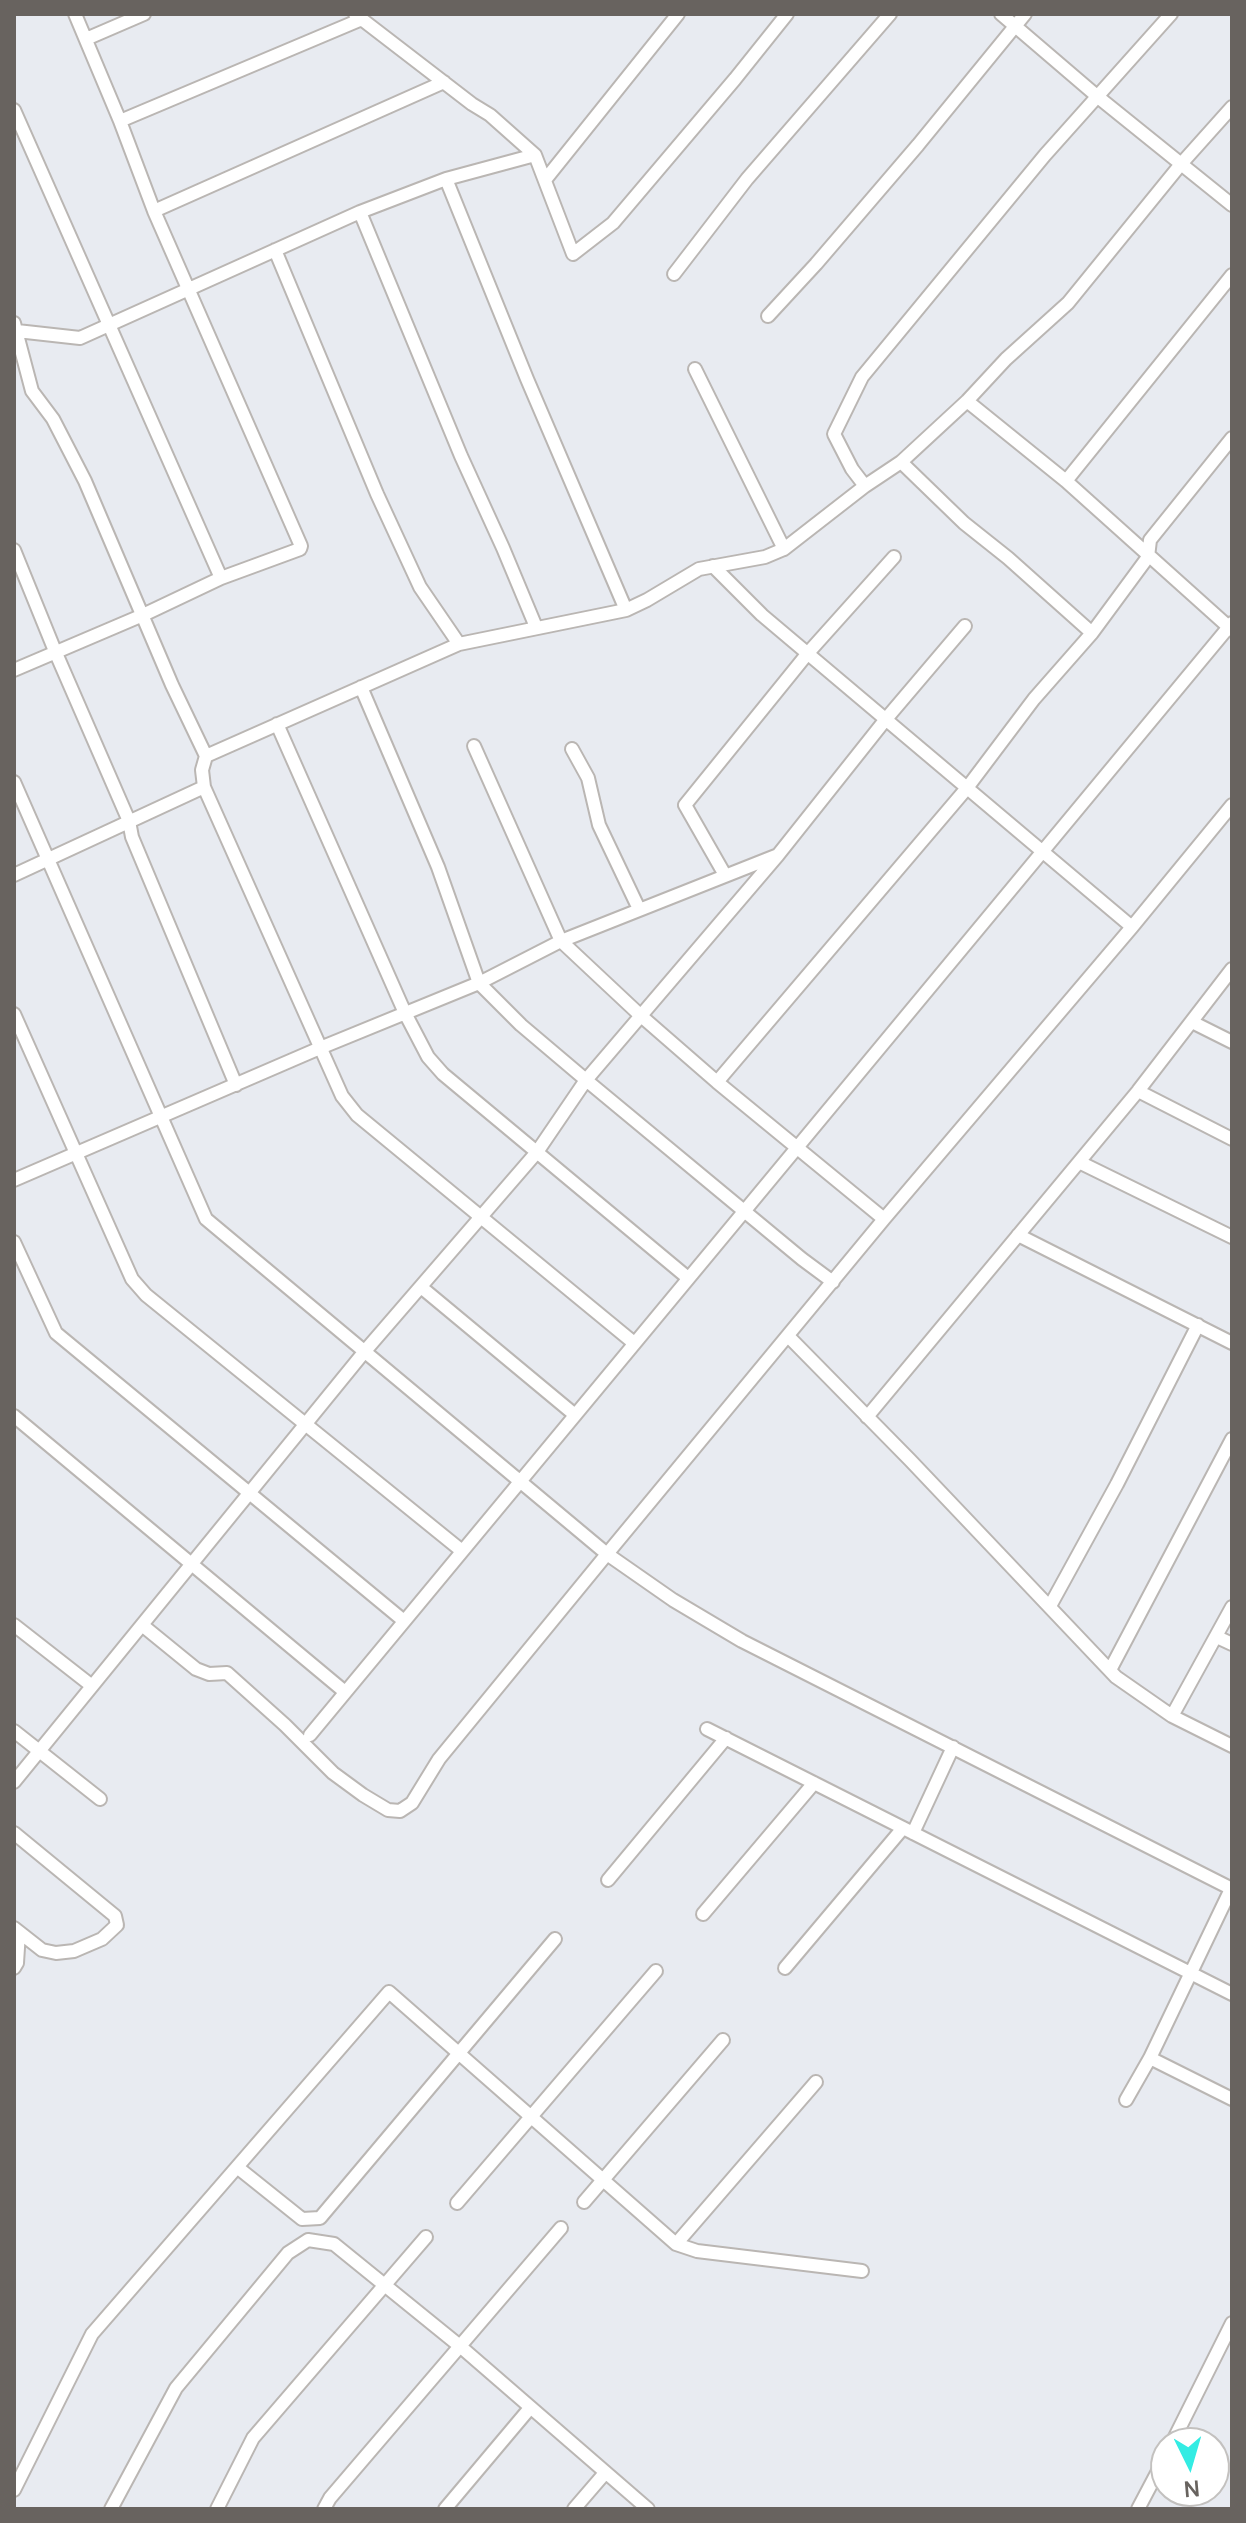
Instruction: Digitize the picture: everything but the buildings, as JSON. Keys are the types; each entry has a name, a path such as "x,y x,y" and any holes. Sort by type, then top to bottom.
{"street":[{"path":"14,670 221,578 300,549 301,543 154,211 75,14"},
{"path":"86,39 144,14"},
{"path":"545,180 678,14"},
{"path":"120,121 359,16 490,115 535,155 573,254 613,223 787,14"},
{"path":"674,274 747,179 890,14"},
{"path":"1001,14 1232,205"},
{"path":"768,316 908,157 1025,14"},
{"path":"865,486 852,469 834,434 862,377 1015,191 1171,14"},
{"path":"154,211 444,82"},
{"path":"206,756 459,644 626,610 699,569 765,557 784,549 901,462 1068,303 1181,164 1232,107"},
{"path":"14,110 221,578"},
{"path":"535,155 446,179 360,212 80,338 16,327 32,391 53,419 85,481 172,685 206,756 202,770 204,787 342,1096 357,1115 634,1343"},
{"path":"446,179 626,610"},
{"path":"360,212 536,627"},
{"path":"275,250 377,494 420,587 459,644"},
{"path":"1066,481 1232,275"},
{"path":"695,369 784,549"},
{"path":"310,1735 1231,627 1148,557 1066,481 967,401"},
{"path":"717,1082 967,788 1034,699 1092,633 1148,557 1150,540 1232,438"},
{"path":"901,462 964,523 1092,633"},
{"path":"14,550 236,1085"},
{"path":"725,875 685,805 808,653 894,557"},
{"path":"713,566 762,615 1132,927"},
{"path":"14,1782 365,1351 537,1152 586,1080 778,855 965,626"},
{"path":"361,687 438,867 479,983 521,1025 586,1080 833,1282"},
{"path":"277,724 405,1013 428,1057 443,1074 688,1278"},
{"path":"474,746 561,941 717,1082 884,1219"},
{"path":"572,749 588,778 599,825 639,909"},
{"path":"14,782 206,1219 607,1554 673,1600 742,1641 1232,1889 1150,2058 1126,2100"},
{"path":"14,875 204,787"},
{"path":"142,1625 196,1669 209,1674 227,1673 333,1773 363,1795 388,1810 400,1811 412,1803 439,1759 607,1554 1232,805"},
{"path":"14,1180 479,983 561,941 778,855"},
{"path":"867,1417 1138,1091 1232,969"},
{"path":"14,1014 132,1279 146,1295 462,1551"},
{"path":"1192,1022 1232,1042"},
{"path":"1138,1091 1232,1139"},
{"path":"1079,1162 1232,1237"},
{"path":"1018,1235 1232,1343"},
{"path":"14,1242 56,1333 404,1621"},
{"path":"421,1287 575,1415"},
{"path":"1050,1606 1117,1484 1198,1325"},
{"path":"788,1336 1116,1677 1172,1716 1232,1746"},
{"path":"14,1416 345,1692"},
{"path":"1110,1670 1232,1439"},
{"path":"1172,1716 1232,1607"},
{"path":"14,1625 92,1686"},
{"path":"1217,1637 1232,1644"},
{"path":"707,1729 1232,1994"},
{"path":"14,1731 100,1799"},
{"path":"608,1880 726,1738"},
{"path":"785,1968 908,1830 953,1747"},
{"path":"703,1914 814,1783"},
{"path":"14,1833 115,1916 117,1925 102,1939 65,1952 42,1950 17,1930"},
{"path":"14,1968 17,1963 17,1930"},
{"path":"237,2167 302,2219 320,2218 555,1939"},
{"path":"457,2203 656,1971"},
{"path":"14,2490 92,2334 389,1992 676,2244 697,2251 862,2271"},
{"path":"584,2202 723,2040"},
{"path":"1150,2058 1232,2099"},
{"path":"676,2244 816,2082"},
{"path":"324,2509 330,2498 561,2228"},
{"path":"217,2509 253,2438 426,2237"},
{"path":"111,2509 176,2388 288,2253 308,2240 334,2244 386,2284 648,2509"},
{"path":"1180,2427 1232,2323"},
{"path":"445,2509 530,2408"},
{"path":"574,2509 605,2473"},
{"path":"1138,2509 1150,2486"}]}
